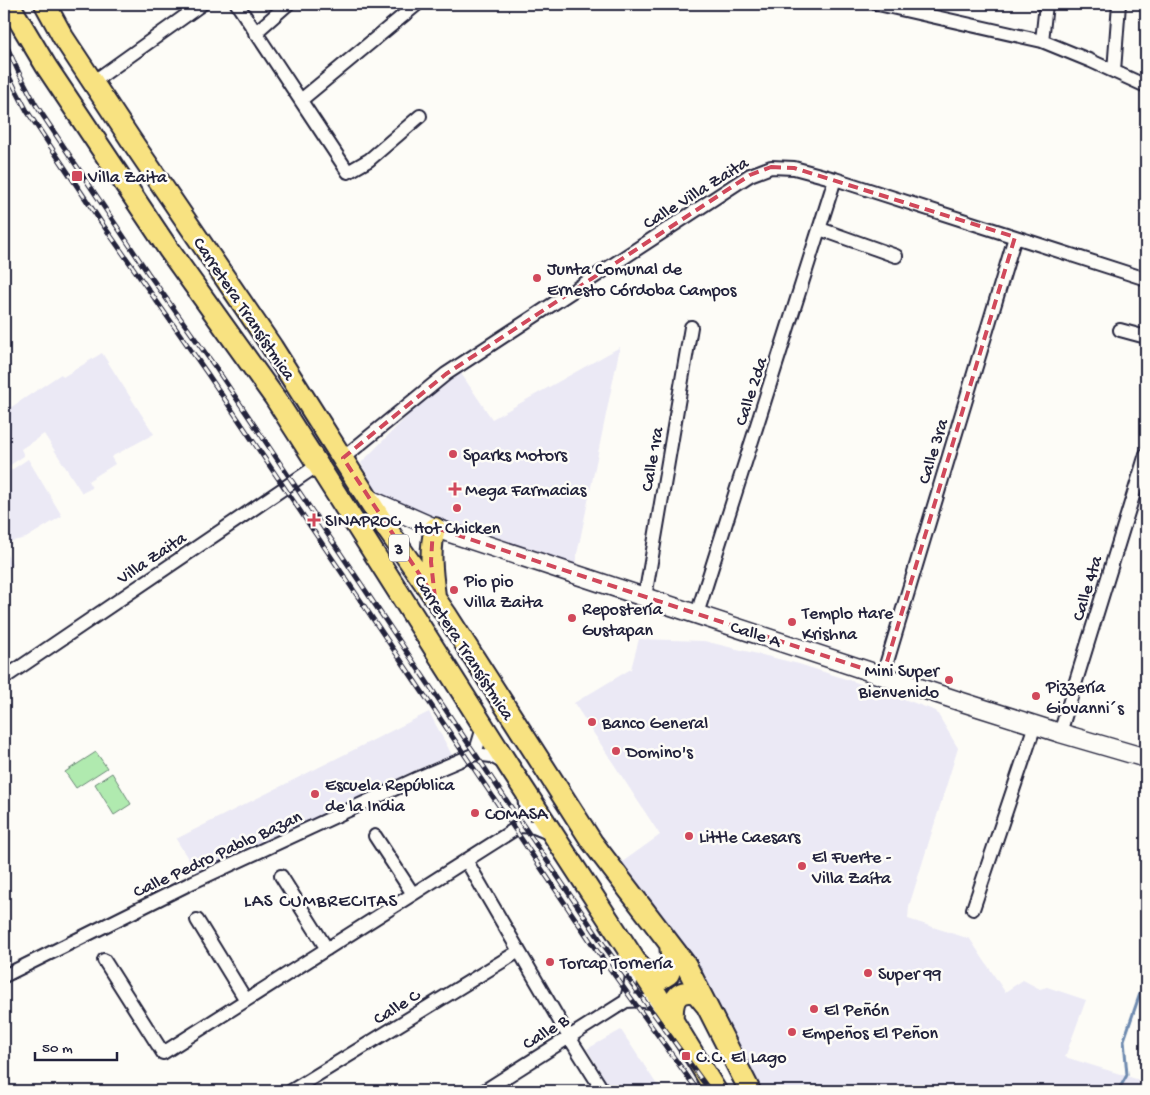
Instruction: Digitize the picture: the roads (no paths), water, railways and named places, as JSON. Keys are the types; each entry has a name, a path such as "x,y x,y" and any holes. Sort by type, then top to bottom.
{"main road":[{"name":"Carretera Transístmica","path":"9,4 46,66 164,242 274,398 318,465 482,721 510,768 628,949 716,1091"},
{"name":"Carretera Transístmica","path":"45,4 63,37 272,347 408,562 435,598 592,842 686,965 750,1091"},
{"path":"435,528 432,538 431,562 435,598"},
{"path":"640,968 653,978 661,979 669,974 672,964 670,944"},
{"path":"671,1018 674,1000 688,992 696,993 706,1004"}],"street":[{"path":"93,82 202,4"},
{"path":"237,4 348,172 369,160 420,116"},
{"path":"255,33 288,4"},
{"path":"878,4 1042,41 1146,86"},
{"path":"1042,41 1046,4"},
{"path":"1114,72 1119,4"},
{"path":"301,100 416,5"},
{"name":"Calle Villa Zaita","path":"343,458 446,374 750,175 772,167 794,168 835,179 1146,279"},
{"name":"Calle 2da","path":"697,614 835,179"},
{"path":"820,229 896,256"},
{"name":"Calle 3ra","path":"883,674 1015,237"},
{"name":"Calle 1ra","path":"646,597 691,327"},
{"path":"1120,330 1146,337"},
{"name":"Calle 4ta","path":"1060,733 1146,454"},
{"name":"Villa Zaita","path":"4,678 318,465"},
{"name":"Calle A","path":"369,499 435,528 1035,725 1146,758"},
{"path":"482,721 481,734 475,754 491,756 510,768"},
{"path":"973,909 1035,725"},
{"name":"Calle Pedro Pablo Bazan","path":"4,976 193,882 418,778 475,754"},
{"path":"104,960 163,1053 520,826 526,812 522,785"},
{"path":"520,826 534,827 554,835"},
{"path":"375,836 413,894"},
{"path":"466,860 569,1037 603,1091"},
{"path":"281,876 327,949"},
{"path":"197,920 246,1000"},
{"path":"628,949 632,966 631,984 626,1001 637,1000 660,1006 671,1018"},
{"name":"Calle C","path":"291,1091 519,951"},
{"name":"Calle B","path":"484,1091 626,1001"}],"waterway":[{"path":"1118,1091 1127,1075 1124,1040 1146,976"}],"railway":[{"path":"4,40 36,105 148,273 216,368 603,944 710,1091"},
{"path":"4,67 27,111 101,222 207,373 595,948 698,1091"}],"place":[{"name":"Villa Zaita","path":"77,176"},
{"name":"Junta Comunal de Ernesto Córdoba Campos","path":"537,278"},
{"name":"Sparks Motors","path":"453,454"},
{"name":"Mega Farmacias","path":"455,489"},
{"name":"Hot Chicken","path":"457,508"},
{"name":"SINAPROC","path":"314,520"},
{"name":"Pio pio Villa Zaita","path":"454,590"},
{"name":"Repostería Gustapan","path":"572,618"},
{"name":"Templo Hare Krishna","path":"792,622"},
{"name":"Mini Super Bienvenido","path":"949,680"},
{"name":"Pizzería Giovanni´s","path":"1036,696"},
{"name":"Banco General","path":"592,722"},
{"name":"Domino's","path":"616,751"},
{"name":"Escuela República de la India","path":"315,794"},
{"name":"COMASA","path":"475,813"},
{"name":"Little Caesars","path":"689,836"},
{"name":"El Fuerte - Villa Zaíta","path":"802,866"},
{"name":"Torcap Tornería","path":"550,962"},
{"name":"Super 99","path":"868,973"},
{"name":"El Peñón","path":"814,1009"},
{"name":"Empeños El Peñon","path":"792,1032"},
{"name":"C.C. El Lago","path":"686,1056"}],"district":[{"name":"LAS CUMBRECITAS","path":"321,899"}]}
